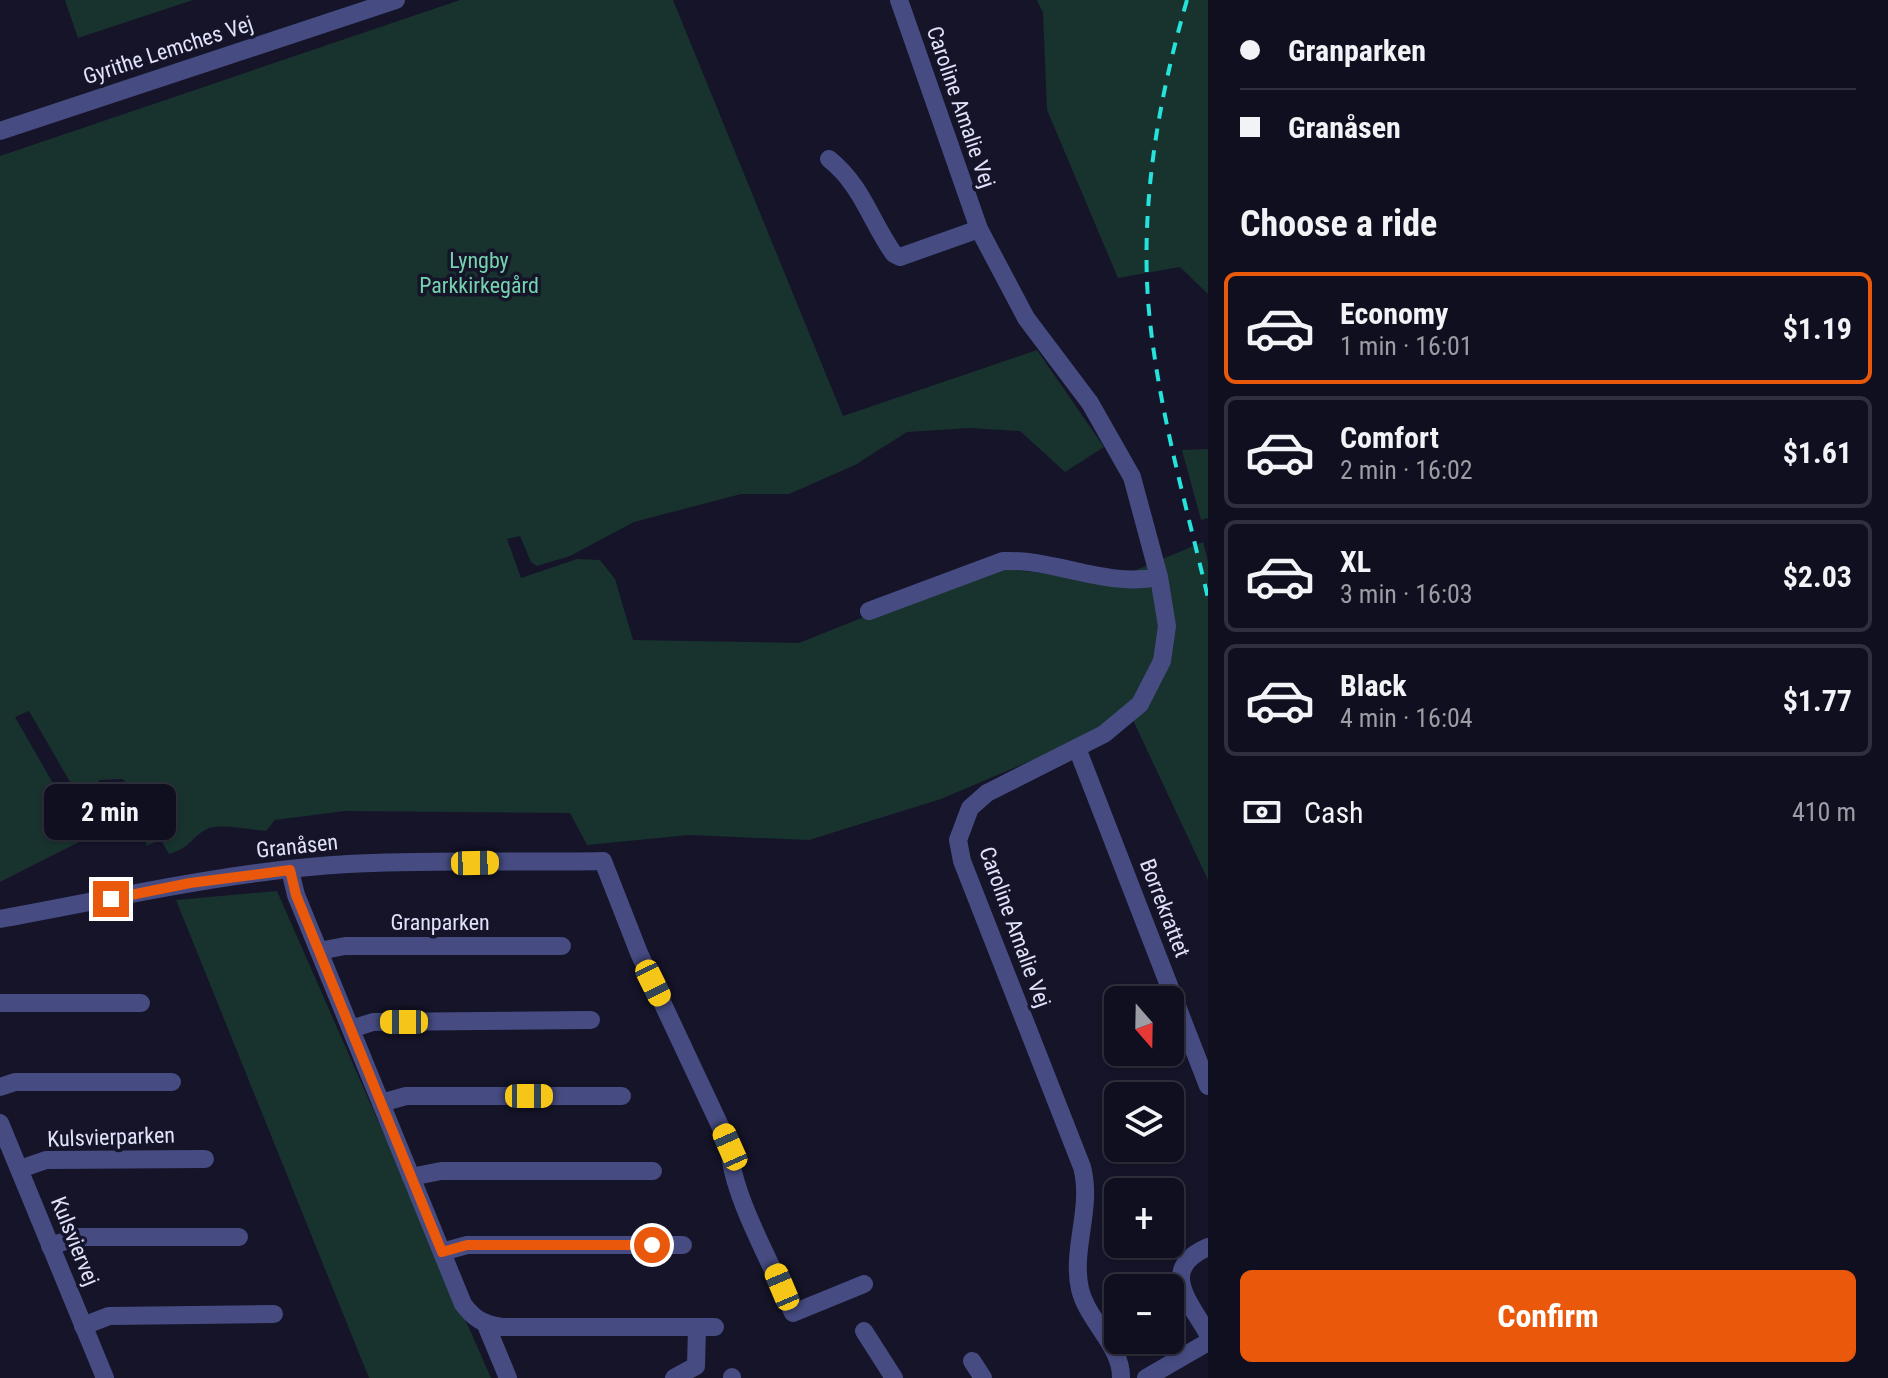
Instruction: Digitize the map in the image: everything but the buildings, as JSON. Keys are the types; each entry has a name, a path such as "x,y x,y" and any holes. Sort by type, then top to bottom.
{"street":[{"name":"Gyrithe Lemches Vej","path":"0,131 396,0"},
{"name":"Caroline Amalie Vej","path":"899,0 979,229 1026,318 1112,438 1136,489 1159,577 1167,626 1154,680 1140,704 1122,722 987,793 970,808 958,840 962,861 1082,1167 1087,1195 1078,1269 1080,1288 1116,1356 1121,1378"},
{"path":"829,159 845,171 894,254 900,257 979,229"},
{"path":"869,611 966,571 1003,561 1023,560 1120,581 1159,577"},
{"name":"Borrekrattet","path":"1077,748 1208,1086"},
{"name":"Granåsen","path":"0,919 190,883 349,864 603,861 639,953 730,1147 730,1160 749,1216 793,1313 864,1284"},
{"path":"290,870 319,951 463,1304 486,1325 508,1378"},
{"name":"Granparken","path":"319,951 345,946 562,946"},
{"path":"0,1003 141,1003"},
{"path":"351,1029 373,1022 591,1020"},
{"path":"0,1087 15,1082 172,1082"},
{"path":"381,1103 406,1096 622,1096"},
{"name":"Kulsviervej","path":"0,1123 105,1378"},
{"name":"Kulsvierparken","path":"20,1169 46,1160 205,1159"},
{"path":"411,1177 441,1171 653,1171"},
{"path":"50,1246 78,1237 239,1237"},
{"path":"442,1252 467,1245 683,1245"},
{"path":"1208,1247 1185,1262 1179,1273 1181,1286 1208,1334"},
{"path":"83,1326 109,1316 274,1314"},
{"path":"486,1325 706,1328 696,1366 674,1378"},
{"path":"864,1331 894,1378"},
{"path":"1146,1378 1208,1342"},
{"path":"972,1361 983,1378"}],"green space":[{"path":"65,0 193,0 78,38"},
{"name":"Lyngby Parkkirkegård","path":"460,0 673,0 843,416 1037,350 1104,447 1065,472 1020,431 970,428 907,432 855,465 789,494 741,494 634,522 570,556 537,566 531,562 520,536 507,539 521,578 577,559 600,560 615,579 633,640 799,643 989,567 1110,581 1203,542 1208,561 1208,880 1132,718 941,799 809,840 689,835 587,845 570,813 345,811 275,820 266,831 212,827 169,854 161,840 146,846 143,809 135,793 122,779 99,780 96,827 29,711 15,717 85,839 0,882 0,156"},
{"path":"1037,0 1208,0 1208,294 1180,267 1118,278 1047,110 1043,13"},
{"path":"1208,449 1208,518 1201,520 1182,450"},
{"path":"277,891 491,1378 369,1378 176,900"}],"railway":[{"path":"1187,0 1168,73 1154,148 1147,224 1148,300 1172,450 1208,598"}],"route":[{"path":"111,899 190,883 290,870 296,895 442,1252 467,1245 652,1245"}]}
